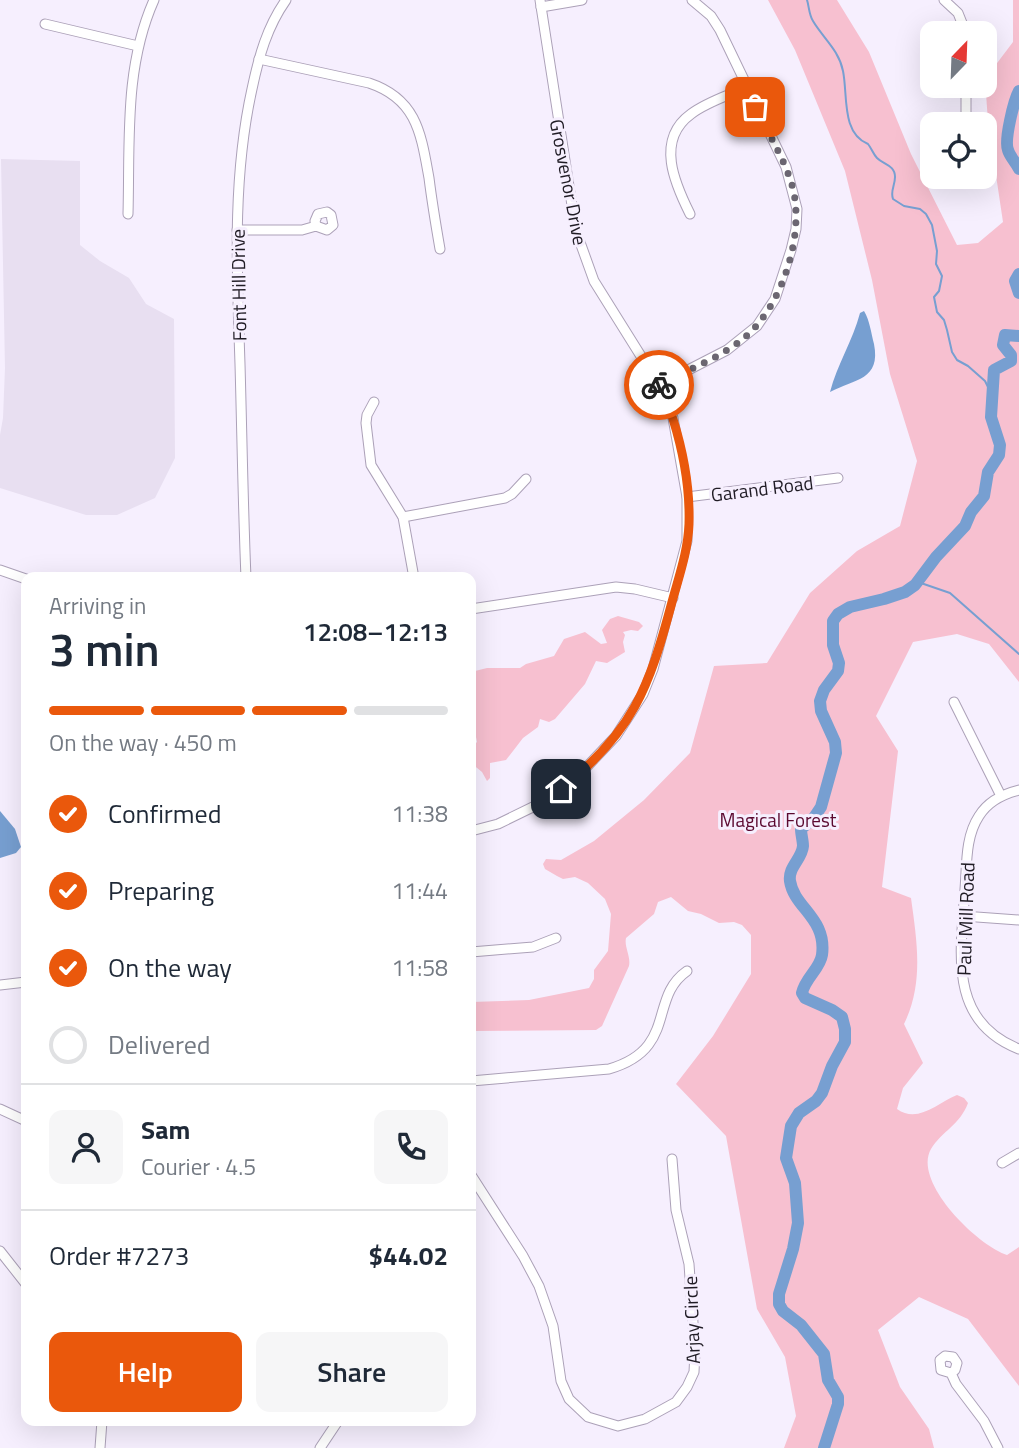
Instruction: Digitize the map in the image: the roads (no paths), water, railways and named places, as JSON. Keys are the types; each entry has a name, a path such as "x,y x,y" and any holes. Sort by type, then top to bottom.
{"street":[{"path":"128,214 131,95 138,46 154,0"},
{"name":"Font Hill Drive","path":"246,572 237,230 240,158 259,59 270,25 286,0"},
{"path":"540,3 582,0"},
{"path":"659,385 727,349 757,326 775,299 791,250 796,209 793,187 786,167 720,30 711,16 692,0"},
{"path":"944,0 958,13 961,21"},
{"name":"Grosvenor Drive","path":"476,830 498,824 541,803 580,774 616,736 637,704 653,669 687,541 687,497 678,437 659,385 594,281 579,241 553,96 540,3"},
{"path":"45,24 138,46"},
{"path":"259,59 380,86 401,101 419,128 440,249"},
{"path":"690,214 671,166 673,140 687,116 746,88"},
{"path":"237,230 302,230 316,226"},
{"path":"374,402 366,423 371,465 402,517 413,572"},
{"name":"Garand Road","path":"687,497 838,478"},
{"path":"402,517 505,498 526,479"},
{"path":"0,570 21,577"},
{"path":"476,608 616,587 673,598"},
{"path":"954,702 1001,796"},
{"name":"Paul Mill Road","path":"1019,790 1001,796 985,807 970,835 960,967 965,993 977,1017 998,1038 1019,1049"},
{"path":"963,916 1019,920"},
{"path":"476,951 533,947 556,937"},
{"path":"476,1081 609,1069 630,1061 648,1046 671,990 687,971"},
{"path":"0,985 21,983"},
{"path":"0,1109 21,1119"},
{"path":"1002,1163 1019,1153"},
{"name":"Arjay Circle","path":"476,1183 539,1286 553,1326 561,1381 569,1399 588,1417 618,1426 645,1419 676,1402 694,1371 689,1264 674,1199 672,1159"},
{"path":"0,1251 21,1278"},
{"path":"951,1373 956,1384 985,1421 998,1448"},
{"path":"100,1448 102,1426"},
{"path":"320,1448 335,1426"}],"water":[{"path":"864,311 874,344 874,365 864,377 830,392 860,313"},
{"path":"0,811 15,829 21,847 16,853 0,858"}],"waterway":[{"path":"807,0 812,19 841,64 847,112 853,131 859,139 868,144 877,158 895,173 893,199 904,206 920,209 932,225 937,251 936,264 942,276 939,291 934,297 937,312 944,320 952,352 957,360 985,381 993,397"},
{"path":"1019,91 1007,138 1009,153 1019,169"},
{"path":"1019,274 1015,281 1019,293"},
{"path":"824,1448 838,1397 828,1380 824,1354 801,1325 783,1311 779,1304 779,1294 798,1223 795,1183 786,1158 791,1126 799,1113 822,1093 845,1042 842,1017 805,998 802,993 821,960 822,942 815,922 797,899 790,881 791,871 802,851 801,829 813,819 821,807 836,753 835,742 821,711 820,701 824,690 838,671 839,663 833,645 833,621 838,614 850,607 905,592 915,585 965,526 971,512 984,496 988,472 999,455 1000,445 991,417 994,370 1011,361 1011,355 1003,345 1005,335 1019,336"},
{"path":"918,582 950,593 1019,654"}],"park label":[{"name":"Magical Forest","path":"778,819"}]}
